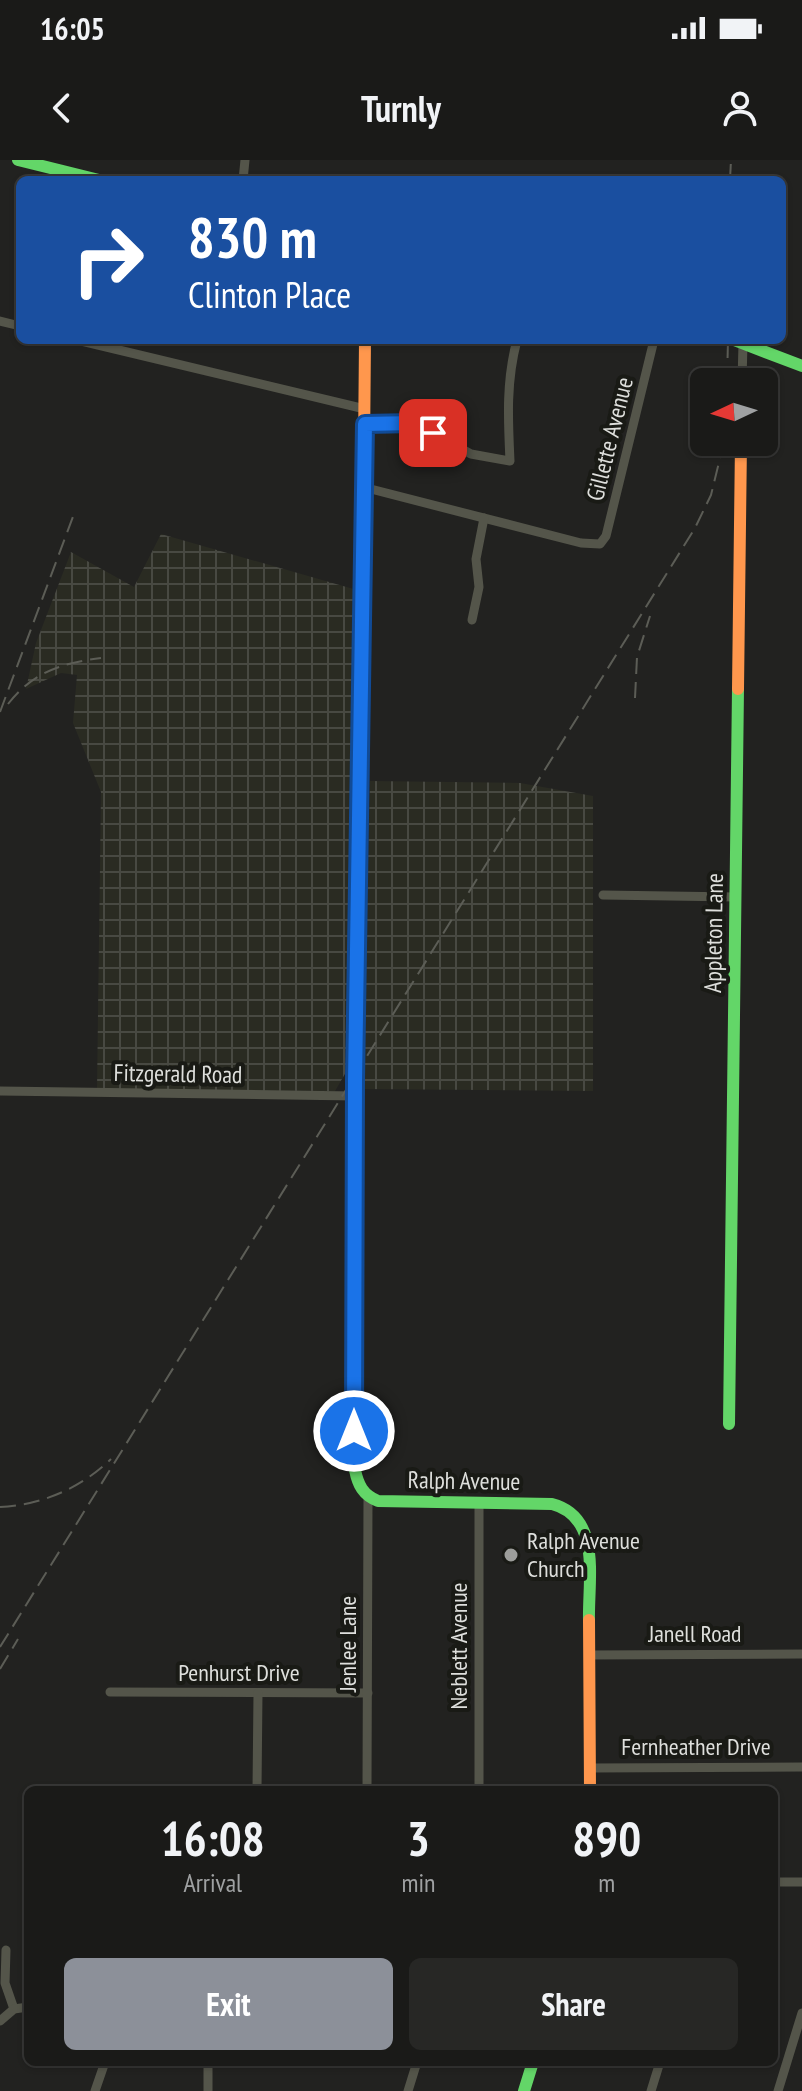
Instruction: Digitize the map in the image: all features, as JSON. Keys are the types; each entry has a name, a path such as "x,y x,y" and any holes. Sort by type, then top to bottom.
{"street":[{"path":"18,160 83,176"},
{"path":"109,344 365,409"},
{"path":"365,344 355,1096 355,1470 357,1481 368,1498"},
{"path":"365,424 414,423 471,454 510,461 506,399 516,344"},
{"name":"Gillette Avenue","path":"484,518 598,545 606,536 653,344"},
{"path":"738,344 741,368"},
{"path":"743,344 802,366"},
{"name":"Appleton Lane","path":"729,1424 741,456"},
{"path":"363,487 484,518 476,559 479,587 472,620"},
{"path":"603,895 736,897"},
{"name":"Fitzgerald Road","path":"0,1091 355,1096"},
{"name":"Ralph Avenue","path":"368,1498 385,1502 552,1504 565,1508 580,1519 588,1538 590,1786"},
{"name":"Jenlee Lane","path":"367,1786 368,1498"},
{"name":"Neblett Avenue","path":"479,1503 479,1786"},
{"name":"Janell Road","path":"589,1655 802,1654"},
{"name":"Penhurst Drive","path":"110,1692 368,1693"},
{"path":"257,1786 258,1693"},
{"name":"Fernheather Drive","path":"590,1768 802,1767"},
{"path":"778,1882 802,1882"},
{"path":"6,1950 5,1983 14,2009"},
{"path":"0,2021 14,2009 24,2008"},
{"path":"778,2091 802,2013"},
{"path":"95,2091 104,2066"},
{"path":"208,2066 208,2091"},
{"path":"408,2091 416,2066"},
{"path":"524,2091 532,2066"},
{"path":"651,2091 659,2066"}],"shaded area":[{"path":"161,534 357,590 349,1067 335,1091 97,1090 101,792 73,723 77,675 61,673 26,689 36,643 71,552 134,587"},
{"path":"370,781 520,783 593,796 593,1091 362,1089"}],"railway":[{"path":"730,176 731,160"},
{"path":"727,368 728,344"},
{"path":"0,1647 695,528 711,495 721,456"},
{"path":"0,712 74,514"},
{"path":"635,698 637,657 650,616"},
{"path":"8,704 28,684 49,671 101,658"},
{"path":"0,1507 31,1503 60,1493 87,1478 111,1459"},
{"path":"0,1669 18,1639"}],"traffic: fast":[{"path":"18,160 83,176"},
{"path":"744,344 802,366"},
{"path":"729,1424 738,689"},
{"path":"355,1156 355,1470 360,1485 368,1496 378,1501 552,1504 568,1511 579,1522 589,1552 589,1620"},
{"path":"524,2091 532,2066"}],"traffic: slow":[{"path":"361,782 365,344"},
{"path":"738,689 741,456"},
{"path":"589,1620 590,1786"}],"traffic: jam":[{"path":"355,1156 361,782"}],"place":[{"name":"Ralph Avenue Church","path":"511,1555"}],"route":[{"path":"354,1431 355,1081 365,424 414,423 433,433"}]}
